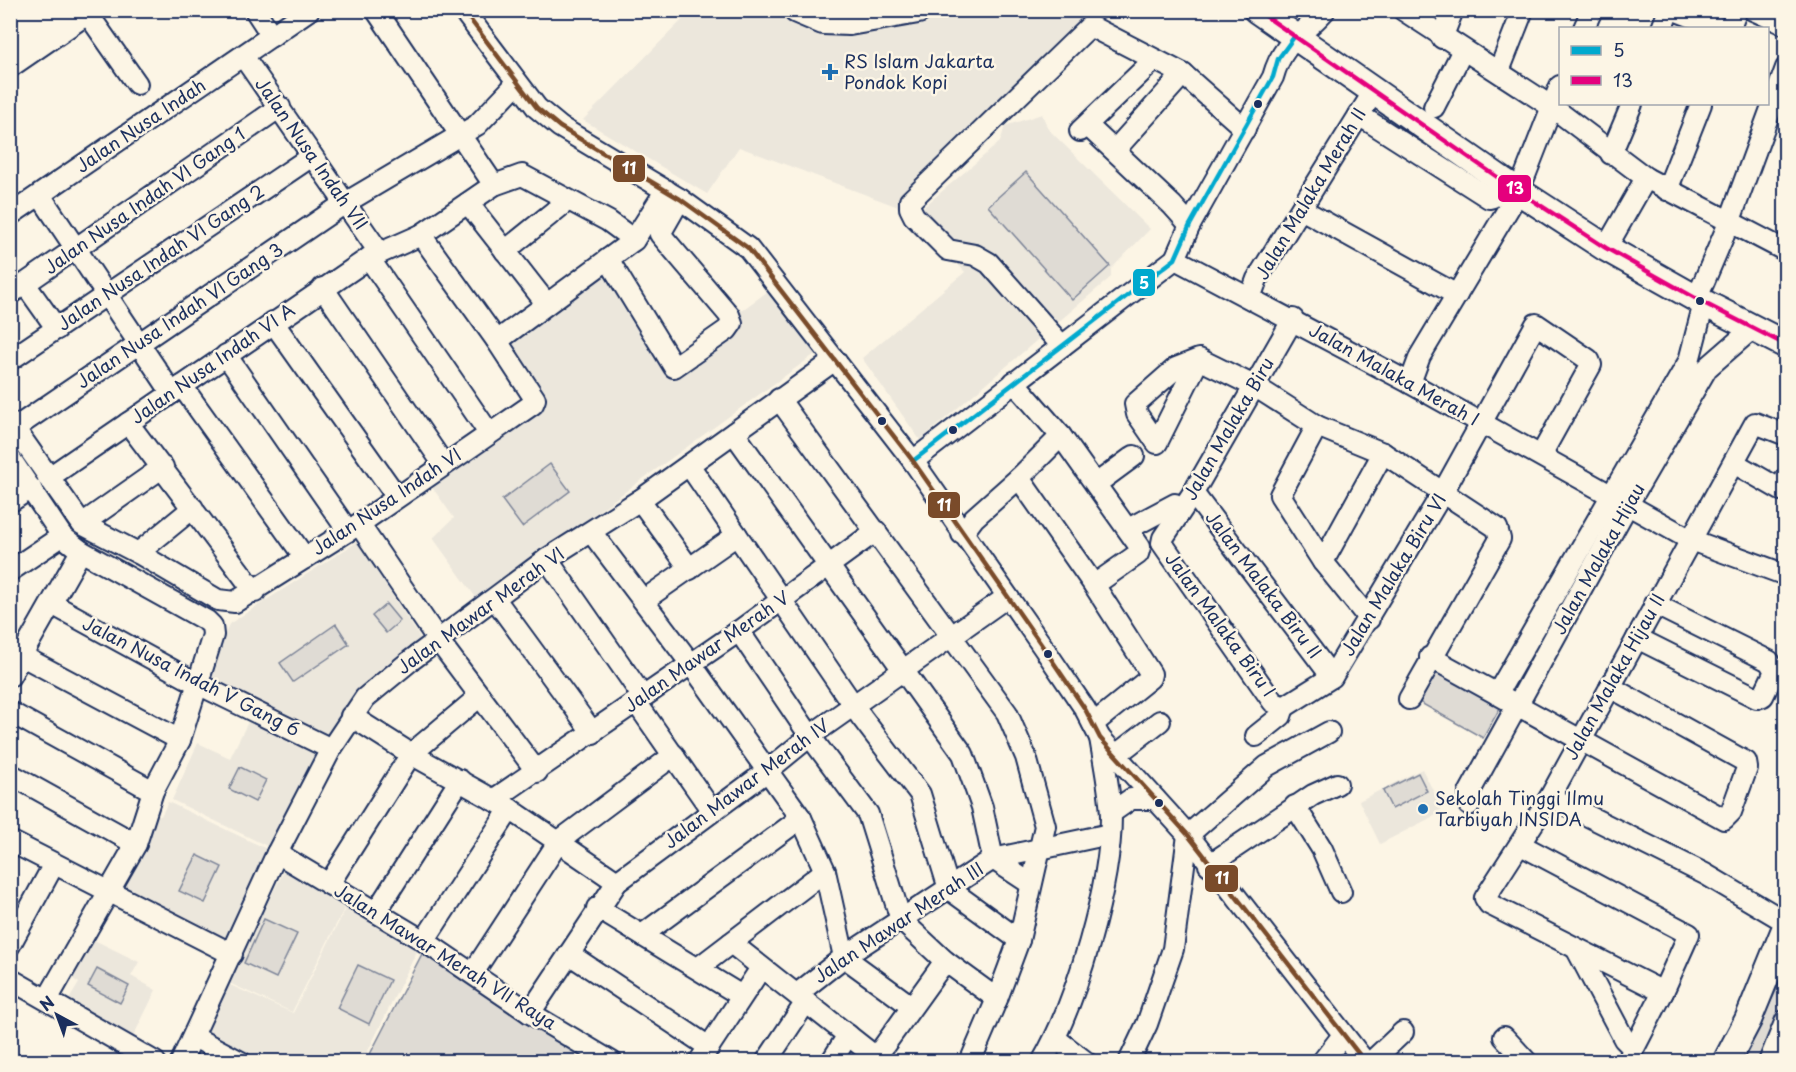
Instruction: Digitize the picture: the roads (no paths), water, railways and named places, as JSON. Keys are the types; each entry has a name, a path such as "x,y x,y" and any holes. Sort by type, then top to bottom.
{"main road":[{"path":"10,20 25,10"},
{"path":"10,42 57,10"},
{"path":"797,10 849,22 918,10"},
{"path":"1287,26 1384,97 1606,248 1700,301 1785,345"},
{"path":"1726,1062 1748,1020 1785,927"},
{"path":"1742,1062 1785,972"}],"street":[{"path":"255,10 272,36"},
{"name":"Jalan Nusa Indah","path":"10,215 309,10"},
{"path":"376,10 495,185"},
{"path":"463,10 537,108 560,128 673,194 748,248 913,461 962,534 1044,647 1096,731 1188,835 1209,865 1365,1062"},
{"path":"913,461 1174,259 1190,225 1273,77 1287,26 1325,10"},
{"path":"1403,10 1442,38 1499,71 1552,107 1611,154 1646,178 1785,251"},
{"path":"1442,38 1453,10"},
{"path":"1499,71 1523,10"},
{"path":"1584,27 1592,10"},
{"path":"1662,27 1669,10"},
{"path":"1674,10 1718,27"},
{"path":"1730,27 1737,10"},
{"path":"1753,10 1785,25"},
{"path":"10,67 91,12 137,84"},
{"path":"1062,345 989,263 975,255 948,250 914,216 909,204 1090,26 1183,74 1245,129"},
{"path":"1434,107 1463,50"},
{"name":"Jalan Nusa Indah VII","path":"243,56 345,203 374,255 489,433"},
{"path":"1154,60 1084,128 1114,150 1190,225"},
{"path":"1114,150 1183,74"},
{"name":"Jalan Malaka Hijau","path":"1698,364 1700,301 1783,81"},
{"name":"Jalan Nusa Indah VI Gang 3","path":"13,425 139,345 345,203 487,116 517,83"},
{"path":"1410,383 1420,356 1456,295 1559,90"},
{"path":"1381,131 1384,97"},
{"name":"Jalan Malaka Merah II","path":"1250,298 1257,279 1359,116 1384,97"},
{"path":"1611,154 1632,105"},
{"path":"1668,190 1701,105"},
{"name":"Jalan Nusa Indah VI Gang 1","path":"18,289 280,107"},
{"path":"1359,116 1489,198 1511,185"},
{"name":"Jalan Nusa Indah VI Gang 2","path":"10,360 312,156"},
{"name":"Jalan Nusa Indah VI A","path":"48,478 323,288 374,255 421,235 495,185 522,176 608,221 634,240"},
{"path":"1606,248 1646,178"},
{"path":"608,259 674,366 727,330 732,323 715,296 660,231 673,194"},
{"path":"421,235 497,341 634,240 673,194"},
{"path":"40,195 139,345 177,389 305,558"},
{"path":"505,251 567,201"},
{"path":"468,203 546,303"},
{"path":"1301,209 1456,295"},
{"name":"Jalan Malaka Merah I","path":"1174,259 1293,319 1692,540 1785,575"},
{"path":"323,288 444,465"},
{"path":"18,289 57,329"},
{"name":"Jalan Malaka Biru","path":"1163,538 1193,493 1256,387 1293,319"},
{"path":"273,322 397,497"},
{"name":"Jalan Malaka Biru VI","path":"1256,736 1281,716 1284,707 1332,677 1369,620 1443,492 1532,326 1537,324 1589,360 1591,365 1541,455"},
{"name":"Jalan Malaka Hijau","path":"1497,694 1551,601 1620,500 1698,364 1753,328"},
{"name":"Jalan Nusa Indah VI","path":"212,611 255,592 354,528 533,404 535,399 497,341"},
{"path":"226,355 537,772"},
{"path":"1199,359 1256,387 1317,426 1383,453 1493,524 1500,533 1500,539 1430,657 1409,699"},
{"name":"Jalan Mawar Merah VI","path":"181,1062 278,853 331,748 365,698 547,559 640,500 835,360"},
{"path":"1014,382 1061,436 1140,547 1138,554 1094,585"},
{"path":"779,399 1006,713 1020,738 1045,826 1019,939 970,1062"},
{"name":"Jalan Malaka Hijau II","path":"1577,950 1489,904 1485,898 1493,882 1521,845 1550,796 1654,604 1757,422 1785,435"},
{"path":"128,423 255,592"},
{"path":"13,425 81,524 138,553 212,611"},
{"path":"1317,426 1280,495 1323,562 1369,620"},
{"path":"734,433 963,754 982,807 993,859 1031,884"},
{"path":"962,534 974,518 1020,478 1061,436"},
{"path":"1323,562 1383,453"},
{"path":"1096,484 1134,456"},
{"path":"10,458 62,536 81,551 212,611"},
{"path":"1734,464 1781,490 1785,478"},
{"path":"689,465 923,798 949,890 1019,939"},
{"path":"81,524 162,467"},
{"path":"1020,478 1094,585 1151,674 1150,678 1096,731"},
{"path":"10,502 31,488"},
{"name":"Jalan Malaka Biru II","path":"1193,493 1332,677"},
{"path":"640,500 690,569"},
{"name":"Jalan Malaka Hijau","path":"1469,805 1469,793 1570,611 1620,500"},
{"path":"1128,529 1175,504"},
{"path":"138,553 193,508"},
{"name":"Jalan Mawar Merah V","path":"502,804 537,772 740,631 876,531"},
{"path":"592,532 691,664 801,818 825,871 844,957 912,1006"},
{"path":"644,600 737,535"},
{"path":"10,571 62,536"},
{"name":"Jalan Malaka Biru I","path":"1163,538 1165,549 1273,702 1284,707"},
{"path":"10,676 81,551"},
{"path":"547,559 712,811"},
{"name":"Jalan Mawar Merah IV","path":"530,1013 597,908 617,882 766,772 810,736 1007,597"},
{"path":"495,599 593,733"},
{"path":"1551,601 1570,611"},
{"name":"Jalan Nusa Indah V Gang 6","path":"52,604 198,684 331,748"},
{"path":"1637,638 1757,698 1763,696 1775,671 1769,661 1654,604"},
{"path":"48,998 136,844 153,791 180,740 213,634 212,611"},
{"path":"740,631 810,736 872,821 901,920 945,961 997,999"},
{"path":"22,656 180,740"},
{"path":"1430,657 1721,819 1731,812 1747,768 1744,760 1610,687"},
{"path":"329,884 411,754 480,696"},
{"path":"10,712 153,791"},
{"path":"351,716 411,754 502,804 617,882"},
{"path":"1116,755 1160,721"},
{"path":"1042,1062 1056,1039 1085,958 1109,856 1111,813 1096,731"},
{"path":"1129,1062 1147,1024 1173,949 1188,835 1267,766 1329,732"},
{"path":"473,974 559,841 674,755"},
{"path":"10,774 136,844"},
{"path":"376,912 460,780"},
{"path":"1209,865 1295,806 1337,784"},
{"path":"1550,796 1705,874 1785,922"},
{"path":"1111,813 1131,799 1155,799"},
{"path":"424,941 502,804"},
{"path":"1295,806 1317,840 1341,891"},
{"path":"642,935 801,818"},
{"name":"Jalan Mawar Merah III","path":"801,998 844,957 993,859 1110,834"},
{"path":"10,841 232,954"},
{"path":"1521,845 1687,931 1689,937 1664,992 1630,1055"},
{"name":"Jalan Mawar Merah VII Raya","path":"278,853 424,941 530,1013 612,1062"},
{"path":"10,945 54,864"},
{"path":"698,968 825,871"},
{"path":"597,908 740,995"},
{"name":"Jalan Mawar Merah III","path":"731,943 879,1059"},
{"path":"1577,950 1664,992"},
{"path":"1577,950 1624,1039 1630,1055"},
{"path":"569,954 704,1054 740,995 761,968"},
{"path":"879,1059 912,1006 945,961"},
{"path":"10,979 48,998 154,1062"},
{"path":"766,1062 801,998"},
{"path":"1769,1062 1785,1020"},
{"path":"1371,1062 1403,1032"},
{"path":"831,1062 848,1035"},
{"path":"1322,1062 1343,1035"},
{"path":"194,1037 241,1062"},
{"path":"1504,1037 1527,1062"},
{"path":"1056,1039 1086,1062"}],"place":[{"name":"RS Islam Jakarta Pondok Kopi","path":"830,72"},
{"name":"Sekolah Tinggi Ilmu Tarbiyah INSIDA","path":"1423,809"}]}
